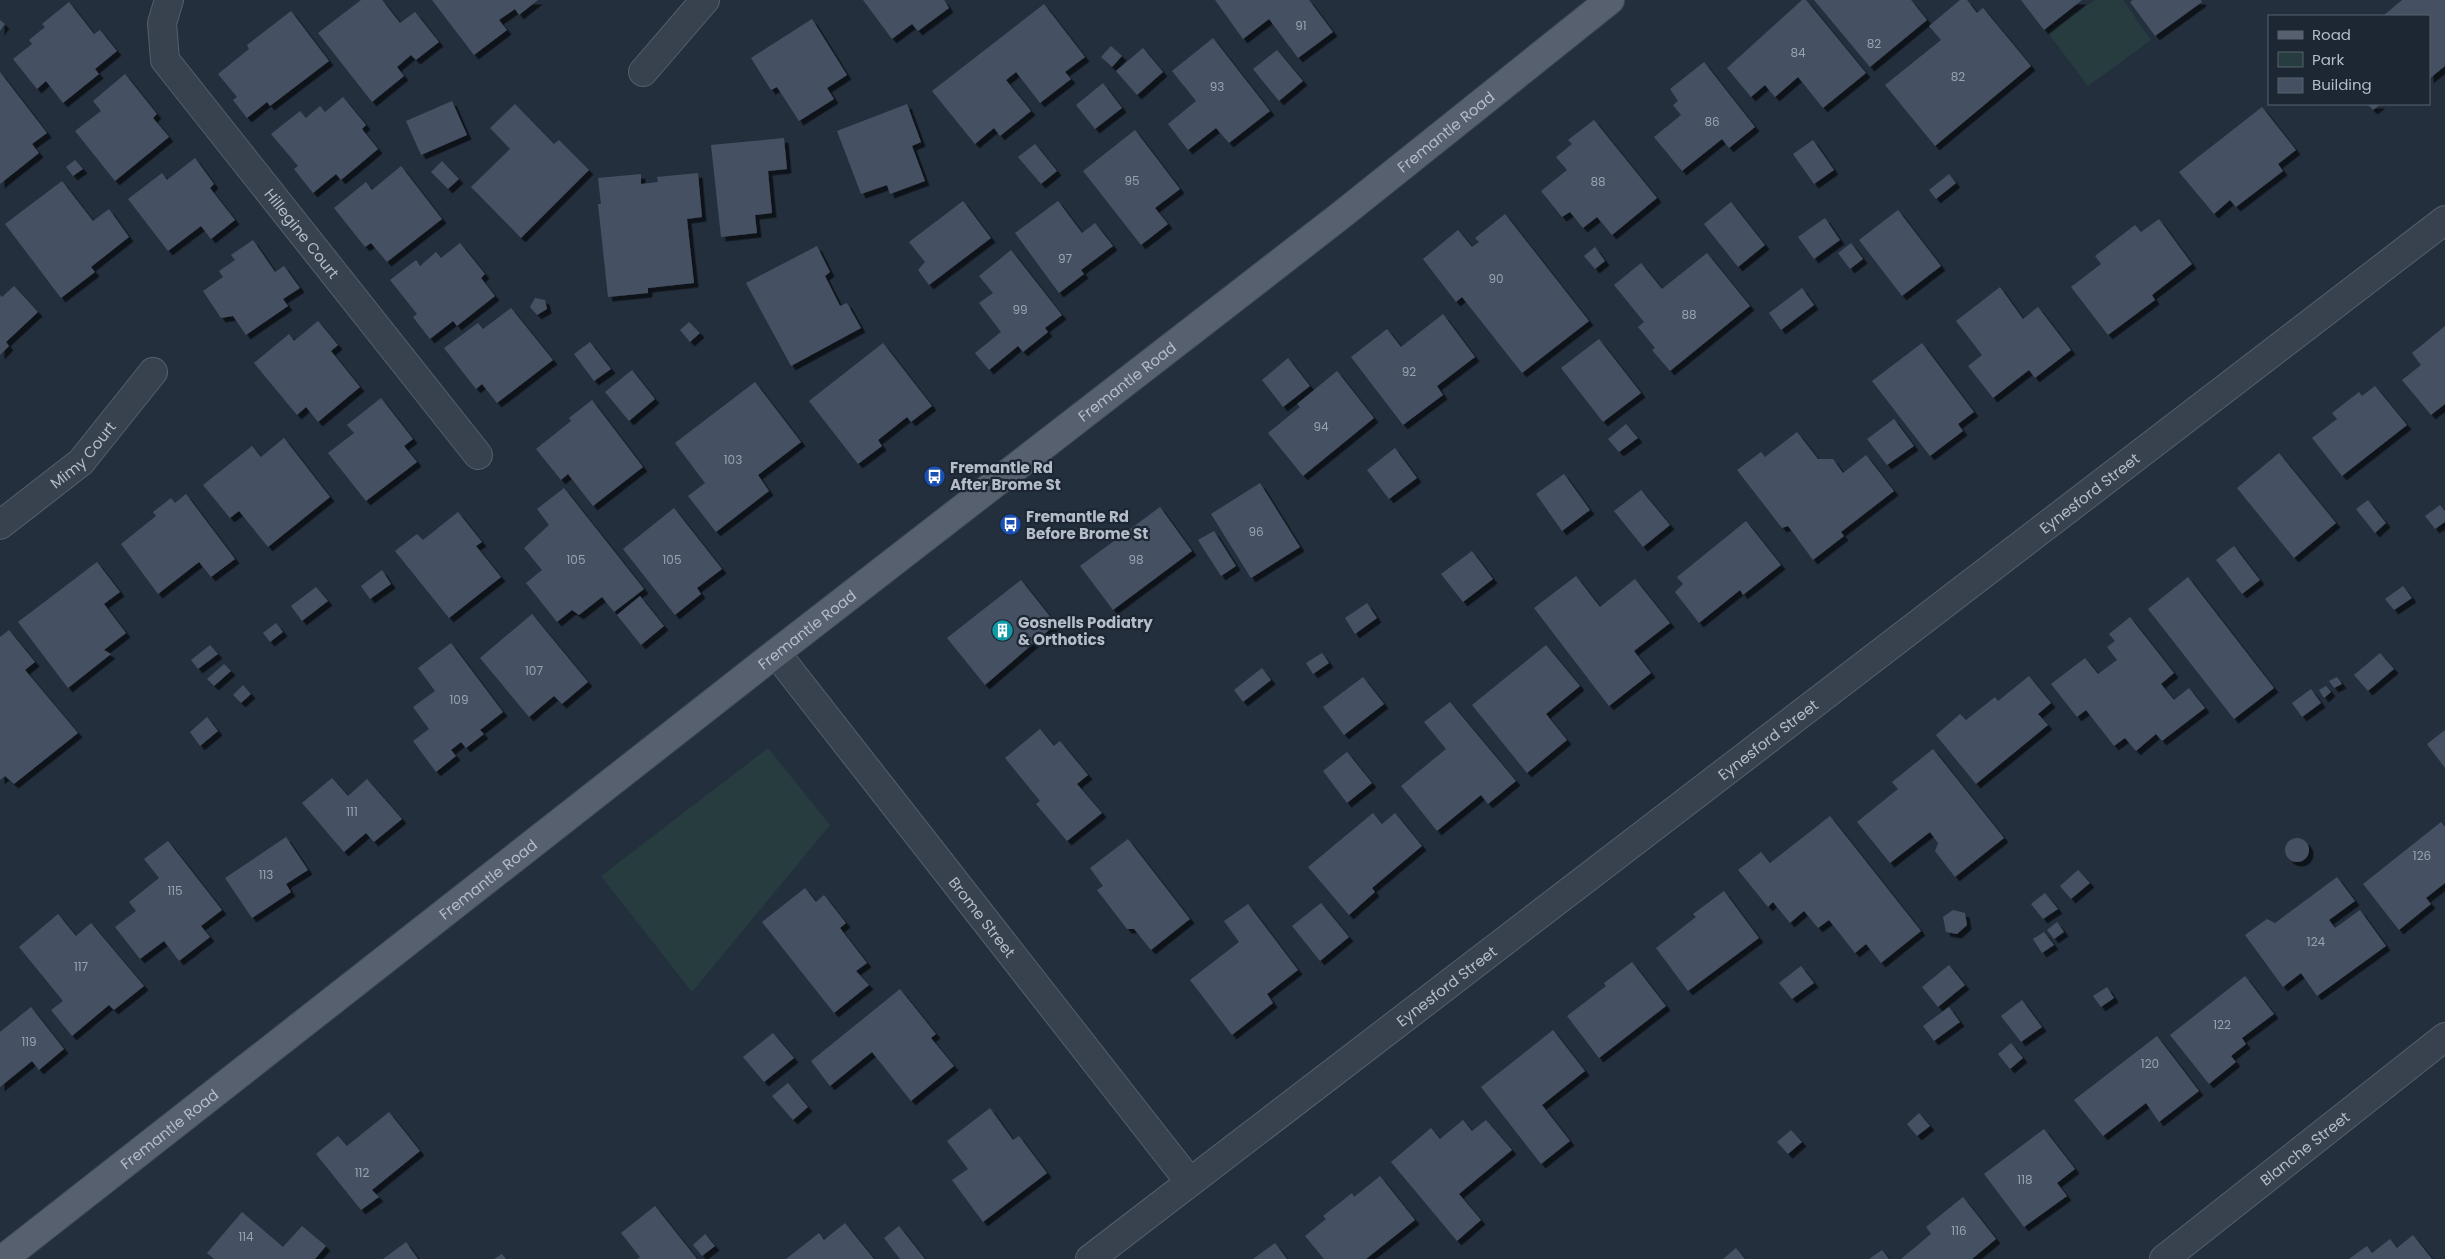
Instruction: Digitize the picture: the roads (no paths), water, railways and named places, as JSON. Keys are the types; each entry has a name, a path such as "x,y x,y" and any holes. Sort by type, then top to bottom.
{"main road":[{"name":"Fremantle Road","path":"3,1259 776,653 1340,216 1610,0"}],"street":[{"name":"Hillegine Court","path":"169,0 162,23 166,60 478,456"},
{"path":"643,72 705,0"},
{"name":"Eynesford Street","path":"1090,1259 1189,1181 2445,220"},
{"name":"Mimy Court","path":"0,525 81,462 153,372"},
{"name":"Brome Street","path":"776,653 1189,1181"},
{"name":"Blanche Street","path":"2164,1259 2445,1037"}],"place":[{"name":"Fremantle Rd After Brome St","path":"934,476"},
{"name":"Fremantle Rd Before Brome St","path":"1010,525"},
{"name":"Gosnells Podiatry & Orthotics","path":"1002,631"}]}
